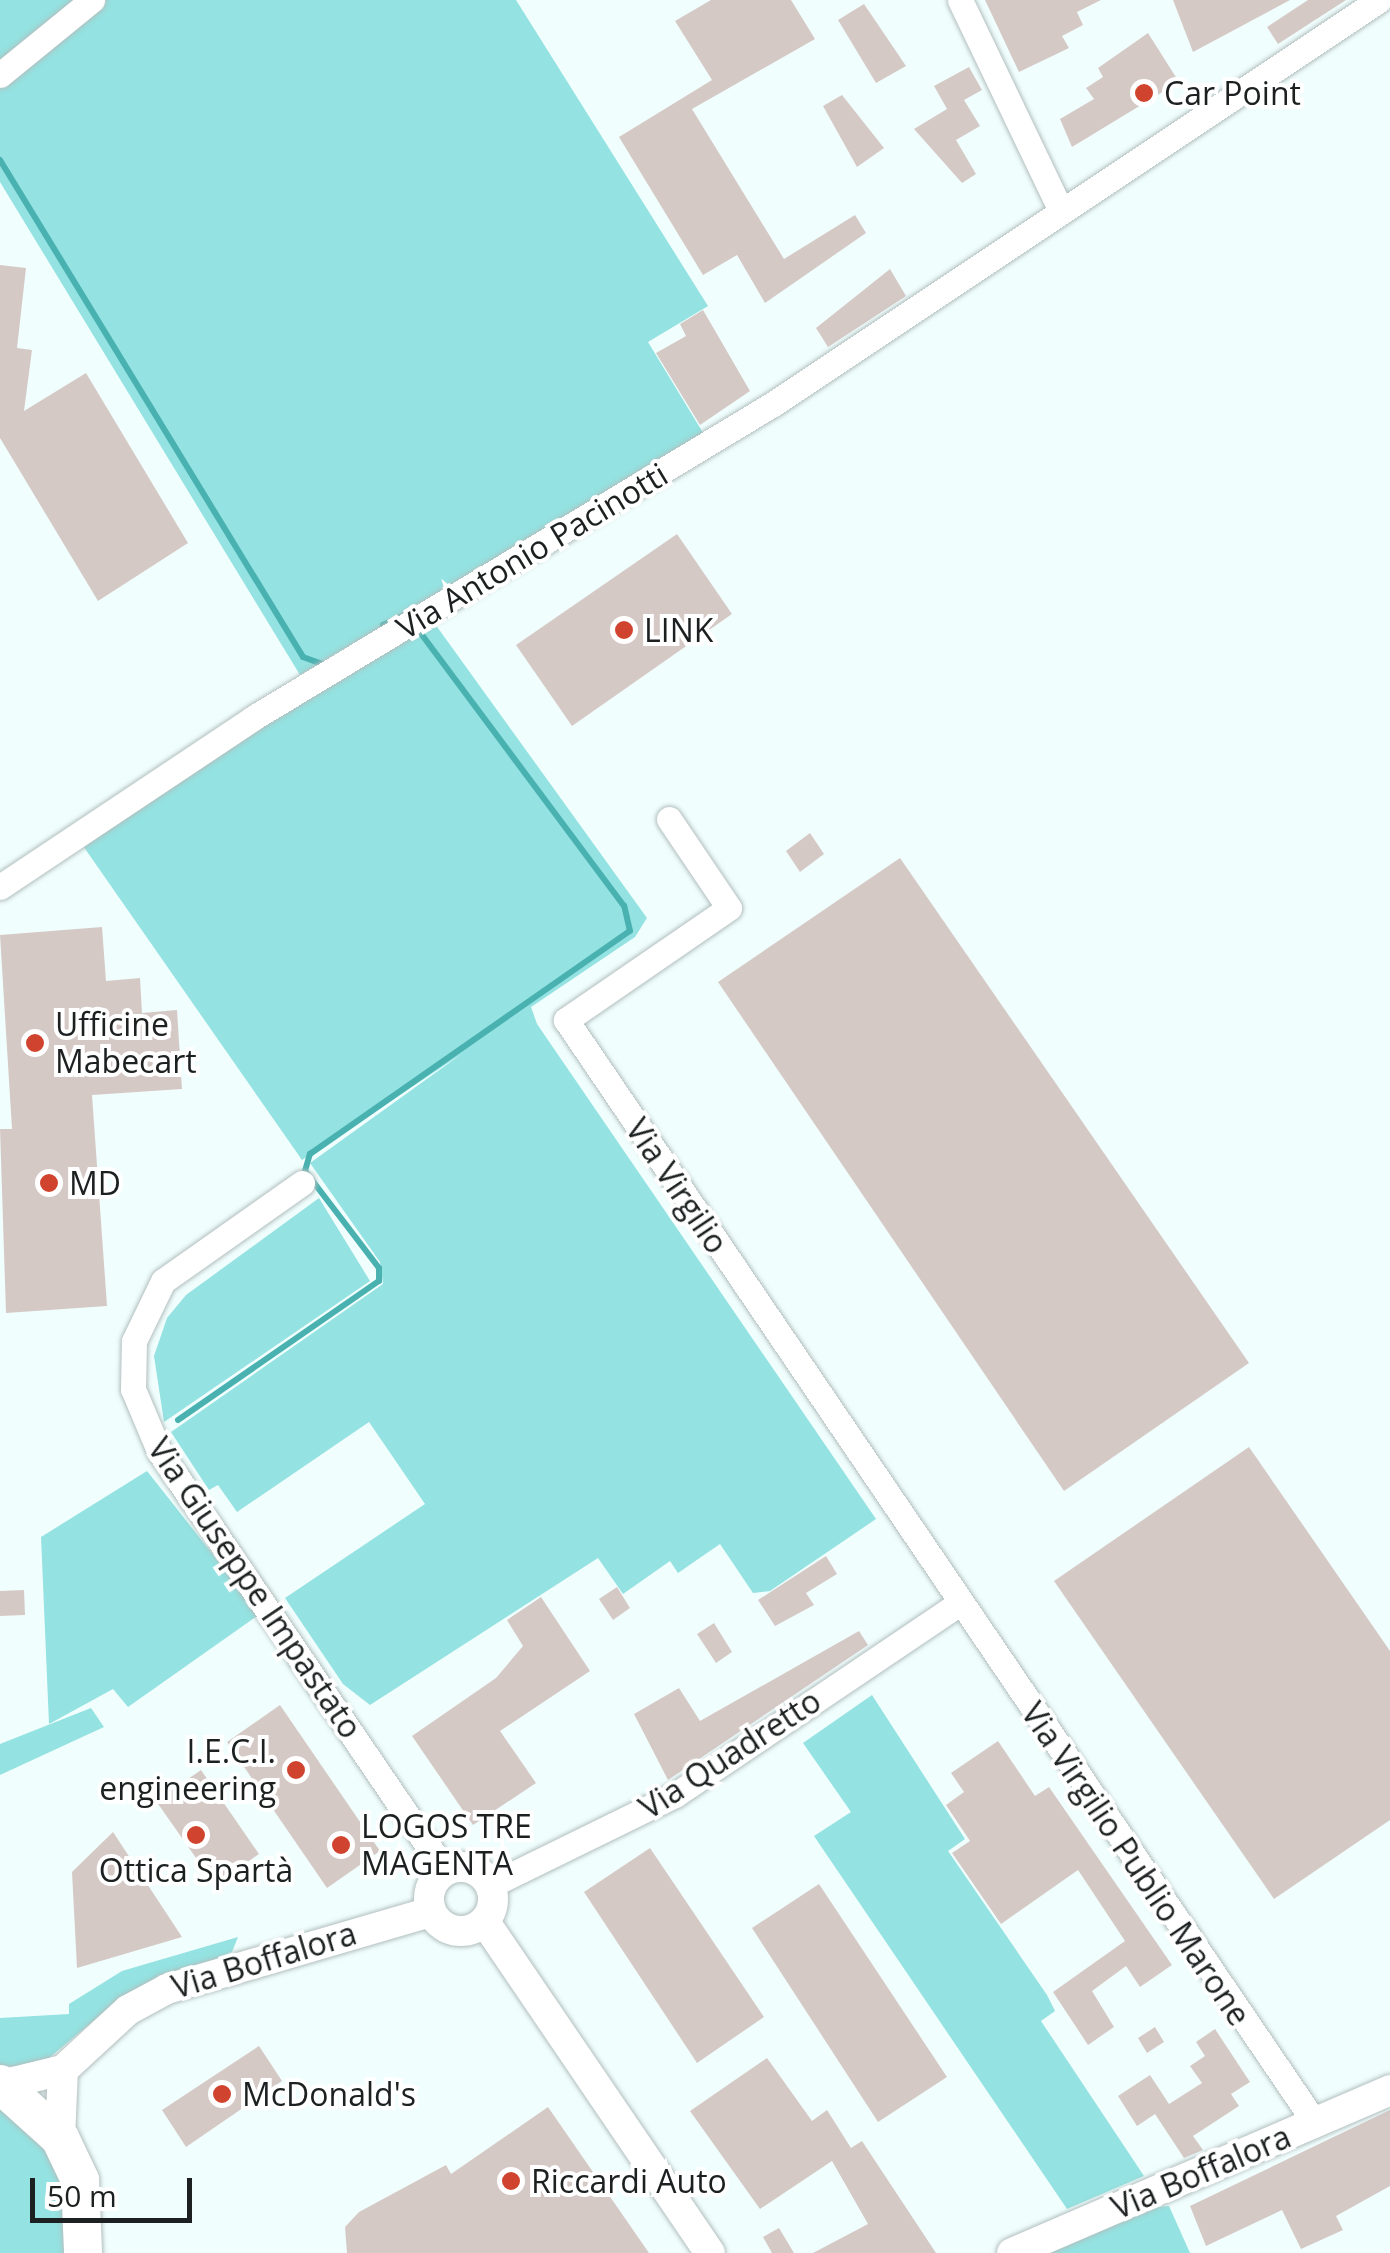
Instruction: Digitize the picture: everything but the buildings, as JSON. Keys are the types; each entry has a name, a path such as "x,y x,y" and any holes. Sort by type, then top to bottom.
{"main road":[{"path":"1,2084 60,2138 87,2244"}],"street":[{"path":"0,76 92,0"},
{"path":"960,0 1059,207"},
{"name":"Via Antonio Pacinotti","path":"0,887 253,718 773,404 1059,207 1380,0"},
{"name":"Via Virgilio","path":"669,819 728,908 566,1020 958,1604"},
{"name":"Via Giuseppe Impastato","path":"302,1183 162,1281 134,1341 132,1389 159,1451 445,1871"},
{"name":"Via Quadretto","path":"491,1886 675,1795 958,1604"},
{"name":"Via Virgilio Publio Marone","path":"958,1604 1315,2124"},
{"path":"485,1922 455,1931 431,1912 432,1886 445,1871 474,1869 491,1886 485,1922 710,2253"},
{"name":"Via Boffalora","path":"1,2084 63,2070 128,2010 167,1989 431,1912"},
{"path":"60,2138 63,2070"},
{"name":"Via Boffalora","path":"1012,2253 1390,2090"}],"shaded area":[{"path":"0,0 516,0 708,306 648,342 705,436 300,675 0,182"},
{"path":"430,617 647,918 635,937 531,1007 537,1024 876,1519 770,1591 753,1593 720,1544 678,1573 670,1561 623,1594 598,1558 370,1705 343,1684 285,1598 425,1504 369,1422 237,1512 218,1485 209,1490 171,1432 383,1284 380,1262 310,1163 463,1053 302,1160 81,843"},
{"path":"319,1198 370,1281 164,1422 154,1356 167,1318 186,1295"},
{"path":"147,1471 260,1614 128,1707 113,1689 49,1724 41,1537"},
{"path":"872,1695 965,1839 948,1851 1047,1995 1055,2011 1041,2021 1144,2176 1067,2209 814,1836 851,1812 803,1743"},
{"path":"91,1708 104,1727 0,1775 0,1744"},
{"path":"238,1937 232,1952 105,2011 42,2064 0,2067 0,2018 69,2014 69,2004 122,1971"},
{"path":"0,2106 50,2154 67,2199 67,2253 0,2253"},
{"path":"1169,2206 1190,2253 1036,2253 1146,2208"}],"waterway":[{"path":"0,160 303,657 322,664"},
{"path":"383,625 407,614"},
{"path":"178,1420 379,1281 379,1268 305,1171 310,1154 630,931 624,906 417,628"}],"place":[{"name":"Car Point","path":"1144,93"},
{"name":"LINK","path":"624,630"},
{"name":"Ufficine Mabecart","path":"35,1043"},
{"name":"MD","path":"49,1183"},
{"name":"I.E.C.I. engineering","path":"296,1770"},
{"name":"Ottica Spartà","path":"196,1835"},
{"name":"LOGOS TRE MAGENTA","path":"341,1845"},
{"name":"McDonald's","path":"222,2094"},
{"name":"Riccardi Auto","path":"511,2181"}]}
